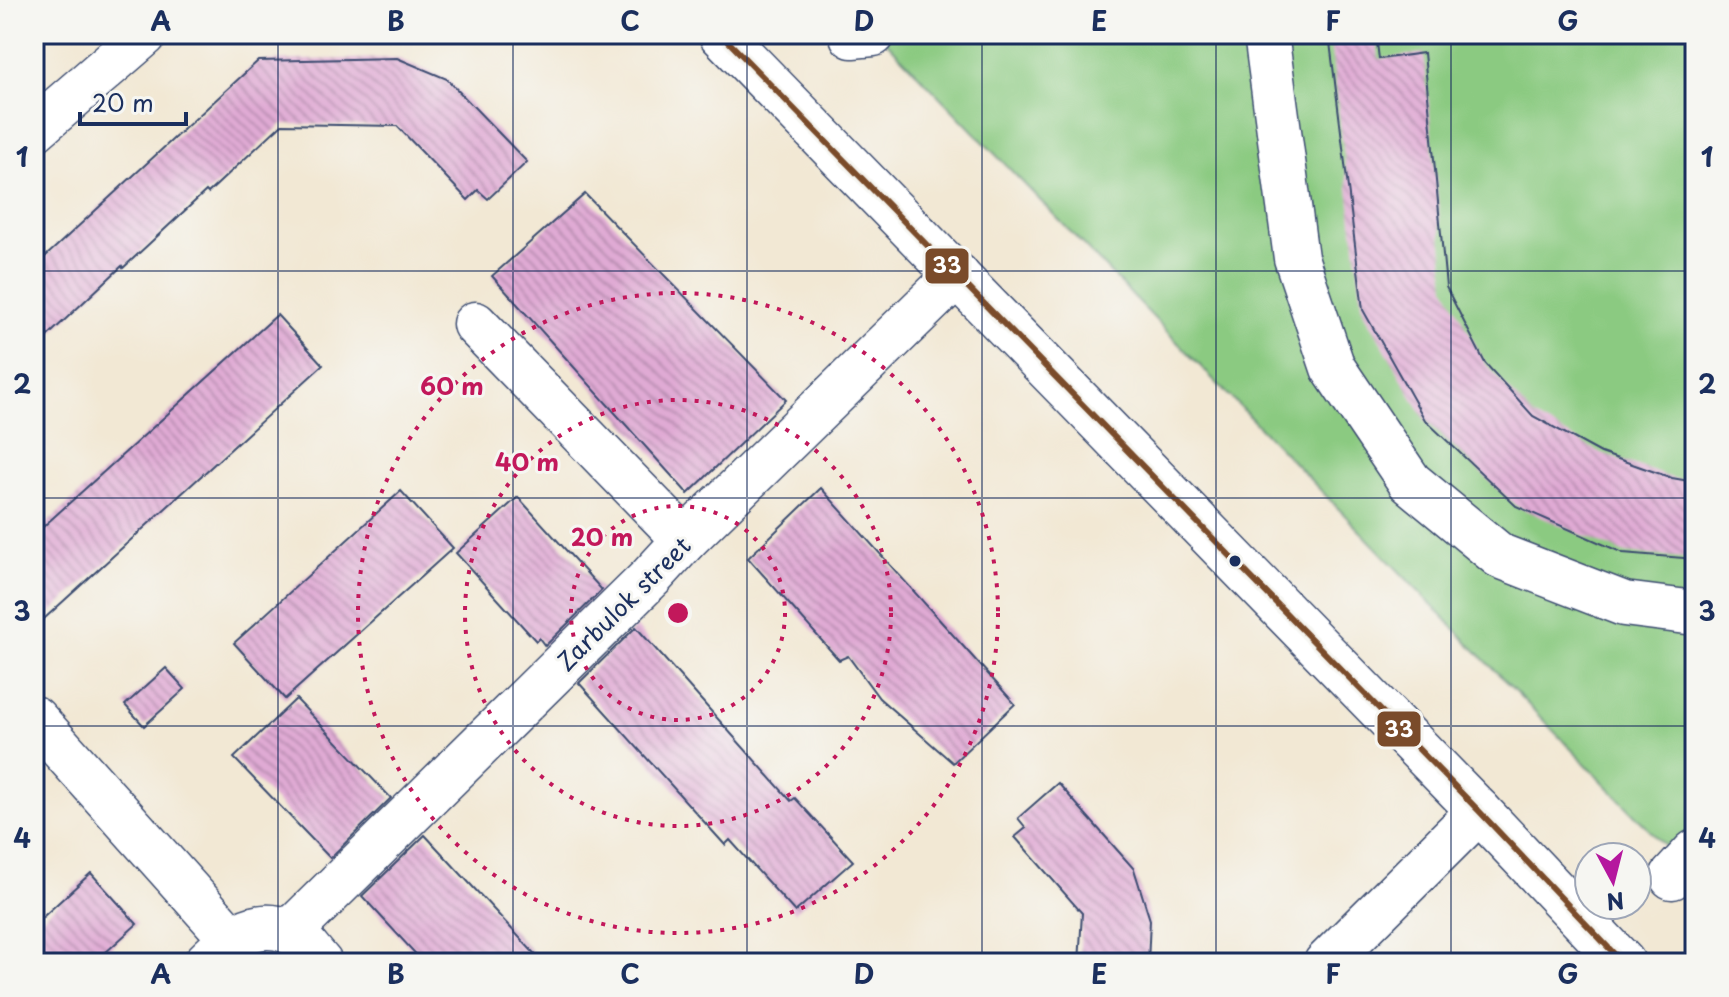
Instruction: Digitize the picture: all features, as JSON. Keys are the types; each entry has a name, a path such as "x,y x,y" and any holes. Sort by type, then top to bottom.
{"street":[{"path":"34,130 145,34"},
{"path":"721,34 1479,811 1623,963"},
{"path":"1266,34 1296,258 1333,368 1410,482 1500,556 1624,604 1695,613"},
{"name":"Zarbulok street","path":"290,932 957,275"},
{"path":"475,324 685,540"},
{"path":"34,718 218,950 258,926 290,932 320,963"},
{"path":"1326,963 1479,811"}],"green space":[{"path":"879,34 1695,34 1695,877"}],"building":[{"path":"1329,34 1376,34 1379,59 1424,53 1446,287 1485,363 1533,416 1601,453 1672,478 1695,482 1695,559 1623,553 1516,506 1425,420 1363,310"},
{"path":"397,58 447,79 527,162 488,199 478,190 468,200 397,126 282,124 34,349 34,267 258,61"},
{"path":"585,194 786,400 688,494 492,276"},
{"path":"277,315 323,365 34,628 34,535"},
{"path":"821,488 1015,704 953,763 879,698 848,656 839,660 748,558"},
{"path":"401,491 453,548 285,699 234,643"},
{"path":"518,497 602,590 545,646 539,638 536,641 456,553"},
{"path":"636,627 791,801 795,798 853,861 795,912 730,840 725,845 579,683"},
{"path":"166,668 185,689 144,726 125,705"},
{"path":"296,699 391,798 330,858 234,758"},
{"path":"1058,783 1134,869 1150,920 1148,963 1079,963 1082,913 1015,837 1026,828 1018,818"},
{"path":"425,835 543,963 424,963 362,896"},
{"path":"91,873 137,924 94,963 34,963 34,925"}],"transit line":[{"name":"33","path":"721,34 1479,811 1623,963"}]}
